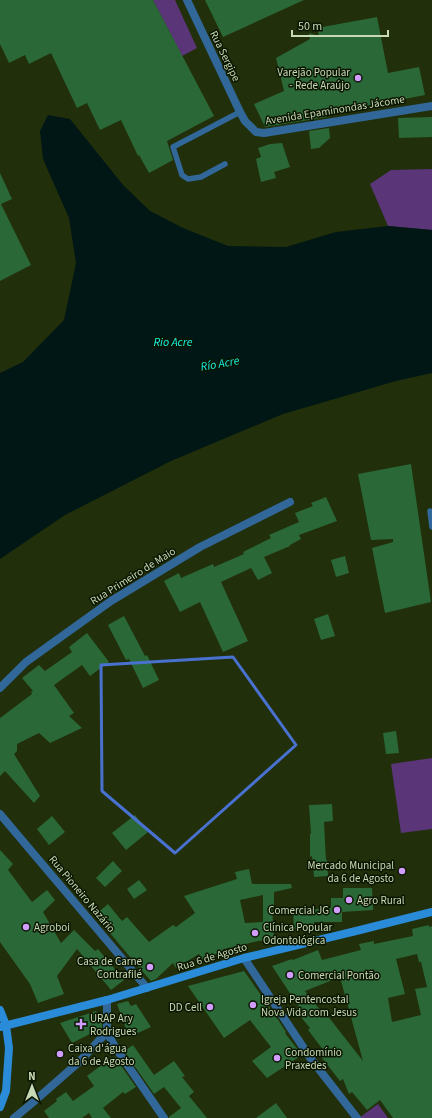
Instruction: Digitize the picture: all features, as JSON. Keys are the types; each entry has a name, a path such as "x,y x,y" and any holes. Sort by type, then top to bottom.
{"street":[{"name":"Rua Sergipe","path":"187,0 245,121"},
{"name":"Avenida Epaminondas Jácome","path":"245,121 256,132 264,133 432,106"},
{"name":"Rua Primeiro de Maio","path":"0,688 26,662 111,601 200,547 290,502"},
{"name":"Rua Pioneiro Nazário","path":"0,814 147,988"},
{"name":"Rua 6 de Agosto","path":"3,1026 107,1000 244,958 356,932 432,912"},
{"path":"244,958 311,1059 357,1118"},
{"path":"107,1000 107,1032 115,1047 164,1118"},
{"path":"0,1010 9,1048 6,1091 0,1107"},
{"path":"14,1118 79,1062 107,1032"}],"lane":[{"path":"225,164 201,177 188,179 182,175 173,147 240,112"},
{"path":"430,512 432,527"}],"highlighted area":[{"path":"233,657 296,745 175,853 102,791 101,665"}],"shaded area":[{"path":"153,0 175,0 197,48 182,56"},
{"path":"432,169 432,230 388,226 370,184 391,170"},
{"path":"432,758 432,829 401,833 391,764"},
{"path":"378,1104 388,1118 359,1118"}],"water":[{"name":"Rio Acre","path":"48,115 70,119 123,185 150,211 183,228 228,246 286,247 336,232 388,226 432,230 432,373 396,381 283,414 171,461 65,515 0,559 0,373 23,362 64,320 76,263 69,218 43,159 40,131"}],"building":[{"path":"0,0 153,0 214,116 167,141 173,160 149,173 139,155 138,156 121,120 100,130 87,103 77,108 51,53 29,64 25,55 9,63 0,44"},
{"path":"205,0 304,0 223,37"},
{"path":"377,17 388,73 419,67 425,95 342,111 342,113 327,117 265,127 254,104 284,91 276,58 310,39 309,33 319,36 317,28"},
{"path":"432,117 432,137 399,138 398,118"},
{"path":"329,128 330,138 319,148 311,149 309,131"},
{"path":"282,143 290,167 274,172 276,178 261,182 256,159 261,157 258,148 270,144"},
{"path":"0,173 12,199 1,204 31,265 0,281"},
{"path":"411,464 431,602 385,613 372,548 393,542 393,539 371,540 358,474"},
{"path":"326,497 337,521 299,535 301,539 290,546 264,557 272,573 258,580 251,568 221,582 248,641 223,652 200,602 180,612 164,581 179,573 181,578 213,564 214,567 244,554 243,552 271,538 269,535 299,522 295,513 313,506 311,503"},
{"path":"345,556 349,573 336,577 331,560"},
{"path":"328,614 335,636 321,640 314,619"},
{"path":"124,616 145,656 147,655 159,680 143,688 129,659 126,660 108,625"},
{"path":"87,633 109,662 90,676 82,665 54,685 74,713 69,716 82,728 50,743 39,733 17,744 17,751 14,754 40,796 34,803 5,771 0,776 0,718 32,694 31,692 33,691 22,678 39,665 45,671 72,652 69,647"},
{"path":"396,731 399,753 386,754 383,733"},
{"path":"332,804 333,821 324,822 328,876 314,877 312,856 310,857 311,834 309,805"},
{"path":"135,815 148,832 126,850 112,833"},
{"path":"52,816 65,832 49,845 37,829"},
{"path":"0,850 13,864 8,870 32,902 47,890 55,900 43,912 61,943 74,930 95,951 98,949 124,980 111,990 77,949 57,976 64,994 38,1003 30,984 0,942"},
{"path":"113,861 122,871 105,887 96,878"},
{"path":"249,869 252,884 291,884 292,888 274,892 274,906 272,906 274,940 258,941 224,949 204,962 199,954 176,968 173,963 156,979 151,981 95,915 108,904 122,921 127,917 149,942 173,925 176,927 195,913 184,896 237,879 235,872","holes":["263,895 263,922 245,923 240,900"]},
{"path":"139,880 147,890 134,899 127,889"},
{"path":"343,888 372,888 373,910 342,912 342,922 314,922 315,927 294,929 293,911 331,908 331,898 343,898"},
{"path":"429,925 429,927 432,926 432,1118 393,1118 380,1100 367,1110 352,1092 349,1094 343,1079 340,1081 319,1054 324,1051 308,1030 310,1028 295,1010 299,1007 272,966 292,959 293,960 318,950 322,960 361,950 359,944 374,941 374,944 413,936 412,929","holes":["417,954 419,962 421,962 427,987 415,989 421,1015 392,1022 388,998 405,994 396,959","340,977 363,1061 327,1015 325,1016 305,991"]},
{"path":"244,971 275,1015 286,1032 285,1033 302,1055 267,1078 252,1061 271,1047 250,1020 224,1038 188,986"},
{"path":"128,1001 131,1006 136,1004 151,1027 129,1037 117,1004"},
{"name":"URAP Ary Rodrigues","path":"96,1011 102,1022 102,1028 72,1043 60,1023"},
{"path":"133,1045 154,1075 174,1061 185,1076 182,1077 194,1092 189,1096 207,1118 169,1118 181,1108 164,1087 154,1094 124,1051"},
{"path":"115,1057 136,1087 125,1094 123,1092 103,1108 111,1118 92,1118 89,1113 82,1118 49,1118 44,1111 57,1101 56,1099 66,1092 73,1101 94,1086 87,1076 111,1058 112,1059"},
{"path":"276,1103 287,1118 256,1118"}],"place":[{"name":"Varejão Popular - Rede Araújo","path":"358,78"},
{"name":"Mercado Municipal da 6 de Agosto","path":"402,871"},
{"name":"Agro Rural","path":"349,900"},
{"name":"Comercial JG","path":"337,910"},
{"name":"Agroboi","path":"26,927"},
{"name":"Clínica Popular Odontológica","path":"255,933"},
{"name":"Casa de Carne Contrafilé","path":"150,967"},
{"name":"Comercial Pontão","path":"290,975"},
{"name":"Igreja Pentencostal Nova Vida com Jesus","path":"253,1005"},
{"name":"DD Cell","path":"210,1007"},
{"name":"URAP Ary Rodrigues","path":"81,1024"},
{"name":"Caixa d'água da 6 de Agosto","path":"60,1054"},
{"name":"Condomínio Praxedes","path":"277,1058"}],"water label":[{"name":"Río Acre","path":"220,364"}]}
